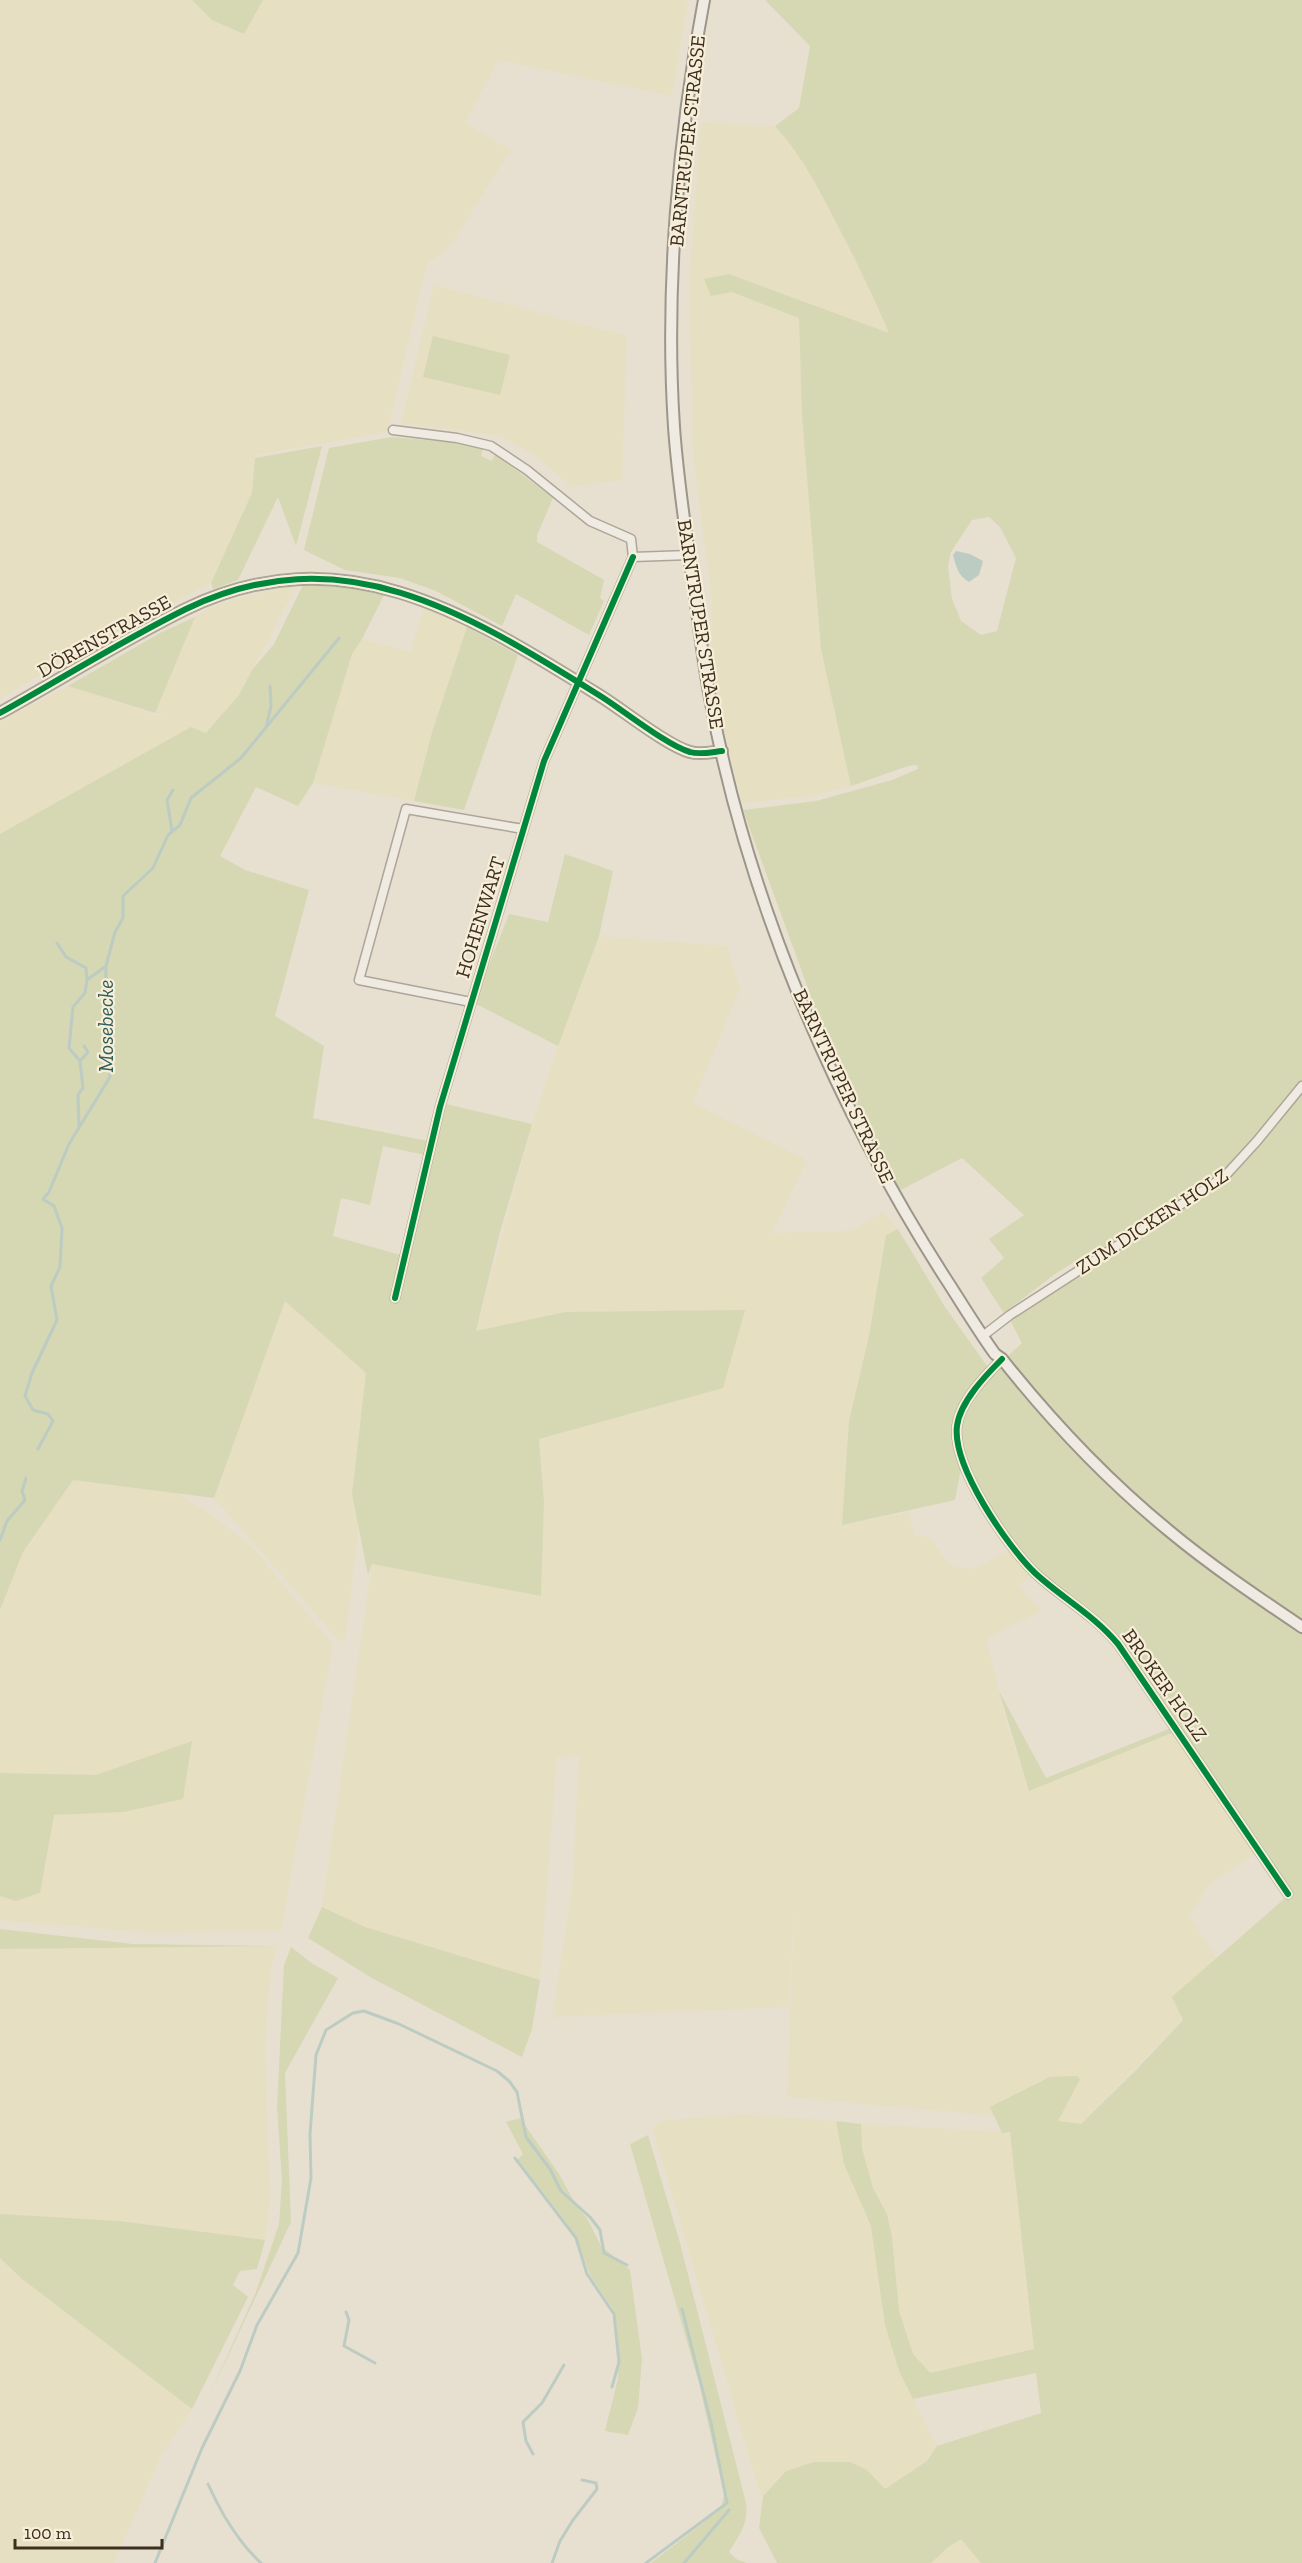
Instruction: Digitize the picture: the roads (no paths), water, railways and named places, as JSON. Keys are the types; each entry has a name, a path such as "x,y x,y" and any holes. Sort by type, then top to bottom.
{"main road":[{"name":"BARNTRUPER STRASSE","path":"704,0 692,69 678,183 672,306 674,424 689,555 711,704 746,840 769,912 799,993 833,1072 905,1212 984,1335 1063,1431 1134,1501 1210,1564 1302,1626"},
{"name":"DÖRENSTRASSE","path":"0,713 187,609 239,589 266,582 296,579 338,580 379,586 416,597 472,620 579,682 677,747 691,752 722,751"}],"street":[{"path":"393,430 463,439 500,451 554,490 590,521 631,539 633,557 689,555"},
{"name":"HOHENWART","path":"395,1298 440,1107 503,904 544,761 633,557"},
{"path":"471,1002 359,980 406,810 523,830"},
{"name":"ZUM DICKEN HOLZ","path":"984,1335 1010,1314 1225,1176 1302,1086"},
{"name":"BROKER HOLZ","path":"1002,1359 968,1400 957,1424 962,1460 977,1492 1023,1560 1037,1574 1103,1626 1118,1644 1288,1894"}],"waterway":[{"name":"Mosebecke","path":"38,1449 53,1421 48,1414 33,1410 25,1396 32,1373 57,1320 51,1286 60,1267 62,1228 54,1206 43,1199 49,1192 69,1144 110,1077 105,1022 106,966 115,932 123,918 123,896 153,868 168,835 180,825 191,798 241,758 339,638"},
{"path":"266,728 271,706 270,686"},
{"path":"172,831 167,800 173,790"},
{"path":"57,943 66,957 86,968 87,980"},
{"path":"79,1127 78,1095 83,1088 80,1061 69,1048 73,1007 85,993 87,980 106,966"},
{"path":"80,1061 88,1052 84,1046"},
{"name":"Mosebecke","path":"0,1540 7,1521 25,1500 22,1491 26,1478"},
{"path":"155,2563 202,2448 240,2371 257,2325 298,2253 311,2178 310,2134 316,2055 326,2030 353,2013 364,2011 399,2024 497,2071 517,2092 526,2137 550,2169 561,2191 590,2217 600,2230 604,2253 627,2265"},
{"path":"515,2158 576,2238 587,2274 614,2314 619,2362 612,2387"},
{"path":"646,2563 727,2503 711,2423 682,2309"},
{"path":"346,2312 349,2320 344,2346 375,2363"},
{"path":"533,2454 526,2441 523,2422 542,2403 564,2365"},
{"path":"552,2563 560,2541 597,2489 596,2483 582,2480"},
{"path":"208,2484 230,2526 261,2563"},
{"path":"684,2563 729,2510"}]}
